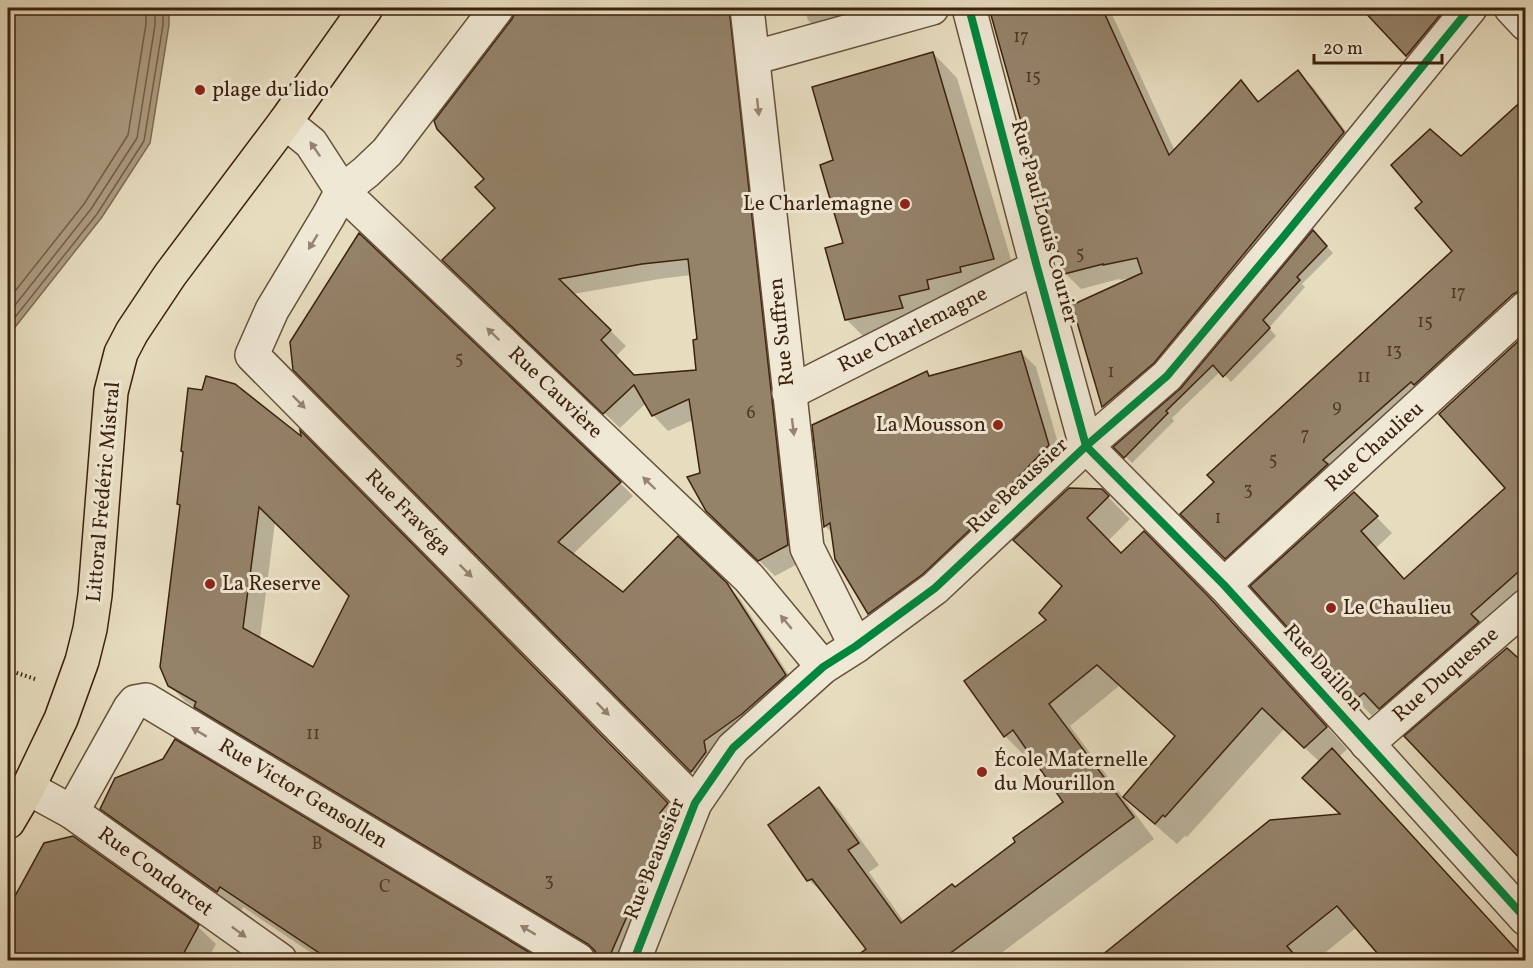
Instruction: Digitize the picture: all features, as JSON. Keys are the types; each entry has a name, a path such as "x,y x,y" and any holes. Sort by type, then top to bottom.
{"main road":[{"name":"Littoral Frédéric Mistral","path":"8,822 48,748 72,691 90,629 111,392 121,353 132,332 170,275 285,122 355,11"}],"street":[{"path":"342,191 387,152 497,8"},
{"name":"Rue Suffren","path":"747,8 807,548 856,646"},
{"path":"753,58 932,8"},
{"name":"Rue Paul Louis Courier","path":"969,8 1086,446"},
{"name":"Rue Beaussier","path":"634,960 695,803 733,748 823,667 856,646 935,588 1086,446 1167,376 1470,8"},
{"path":"1511,8 1526,24"},
{"name":"Rue Cauvière","path":"285,122 311,143 342,191 749,578 823,667"},
{"name":"Rue Fravéga","path":"342,191 272,310 252,355 695,803"},
{"name":"Rue Charlemagne","path":"789,393 1037,267"},
{"name":"Rue Chaulieu","path":"1224,585 1526,308"},
{"name":"Rue Daillon","path":"1086,446 1224,585 1526,920"},
{"name":"Rue Duquesne","path":"1367,744 1526,606"},
{"name":"Rue Victor Gensollen","path":"72,812 130,708 135,702 146,700 578,960"},
{"name":"Rue Condorcet","path":"28,788 72,812 280,960"}],"water":[{"path":"8,8 169,8 169,25 150,143 102,217 8,336"}],"building":[{"path":"517,8 729,8 788,545 758,561 706,511 687,477 700,473 689,399 652,416 634,385 603,414 442,260 495,208 475,187 484,179 437,129 434,121 512,19","holes":["688,259 697,339 693,340 696,370 634,375 601,340 611,330 559,279 642,264"]},
{"path":"989,8 1102,8 1169,155 1241,80 1258,102 1298,70 1344,132 1154,363 1102,407 1072,305 1142,273 1137,258 1064,274"},
{"path":"1361,8 1446,8 1406,56"},
{"name":"Le Charlemagne","path":"933,52 994,259 960,267 961,272 927,280 929,289 899,296 903,308 845,320 825,248 843,243 820,165 833,160 812,87"},
{"path":"1526,97 1526,290 1513,294 1414,385 1411,382 1323,460 1328,464 1225,559 1180,514 1214,482 1207,475 1452,251 1415,208 1422,202 1391,165 1430,129 1461,156"},
{"path":"1313,230 1327,246 1297,277 1300,280 1263,320 1270,328 1223,377 1213,365 1166,411 1168,413 1124,458 1113,447 1181,388"},
{"path":"359,233 621,482 558,542 623,592 678,536 727,583 786,675 742,714 704,741 706,752 691,772 293,370 290,342"},
{"path":"1526,334 1526,565 1471,614 1479,622 1379,709 1364,693 1354,701 1250,586 1354,492 1378,516 1361,531 1404,579 1505,488 1439,414"},
{"path":"1021,351 1049,445 1008,488 1014,488 923,574 868,614 835,559 830,523 824,527 812,425 927,371 929,376"},
{"path":"206,376 235,384 301,436 300,430 668,803 660,813 668,822 608,960 597,960 595,951 588,944 194,707 196,702 168,686 160,667 180,505 177,504 188,388 202,390","holes":["259,507 349,596 313,667 243,628"]},
{"path":"1069,488 1102,489 1109,496 1087,518 1121,553 1144,531 1210,598 1327,727 1304,748 1262,708 1165,817 1163,815 1155,824 1123,797 1175,736 1097,665 1049,704 1134,817 941,960 851,960 866,949 812,879 807,881 768,825 819,787 859,843 848,850 901,923 952,884 955,887 1015,842 1013,838 1063,802 1013,730 1004,737 964,681 1046,620 1039,613 1062,586 1013,540"},
{"path":"1507,648 1526,665 1526,865 1404,736"},
{"path":"175,739 542,960 330,960 220,887 217,892 100,809 115,778 163,759"},
{"path":"1332,748 1526,960 1383,960 1337,906 1287,946 1299,960 1096,960 1270,820 1340,814 1302,778"},
{"path":"73,836 199,925 180,960 8,960 8,909 44,843"}],"cycle path":[{"path":"969,8 1086,446 1224,585 1526,919"},
{"path":"634,960 695,803 733,748 823,667 856,646 935,588 1086,446 1167,376 1470,8"}],"place":[{"name":"plage du lido","path":"200,90"},
{"name":"Le Charlemagne","path":"905,204"},
{"name":"La Mousson","path":"998,425"},
{"name":"La Reserve","path":"210,584"},
{"name":"Le Chaulieu","path":"1331,608"},
{"name":"École Maternelle du Mourillon","path":"982,772"}]}
